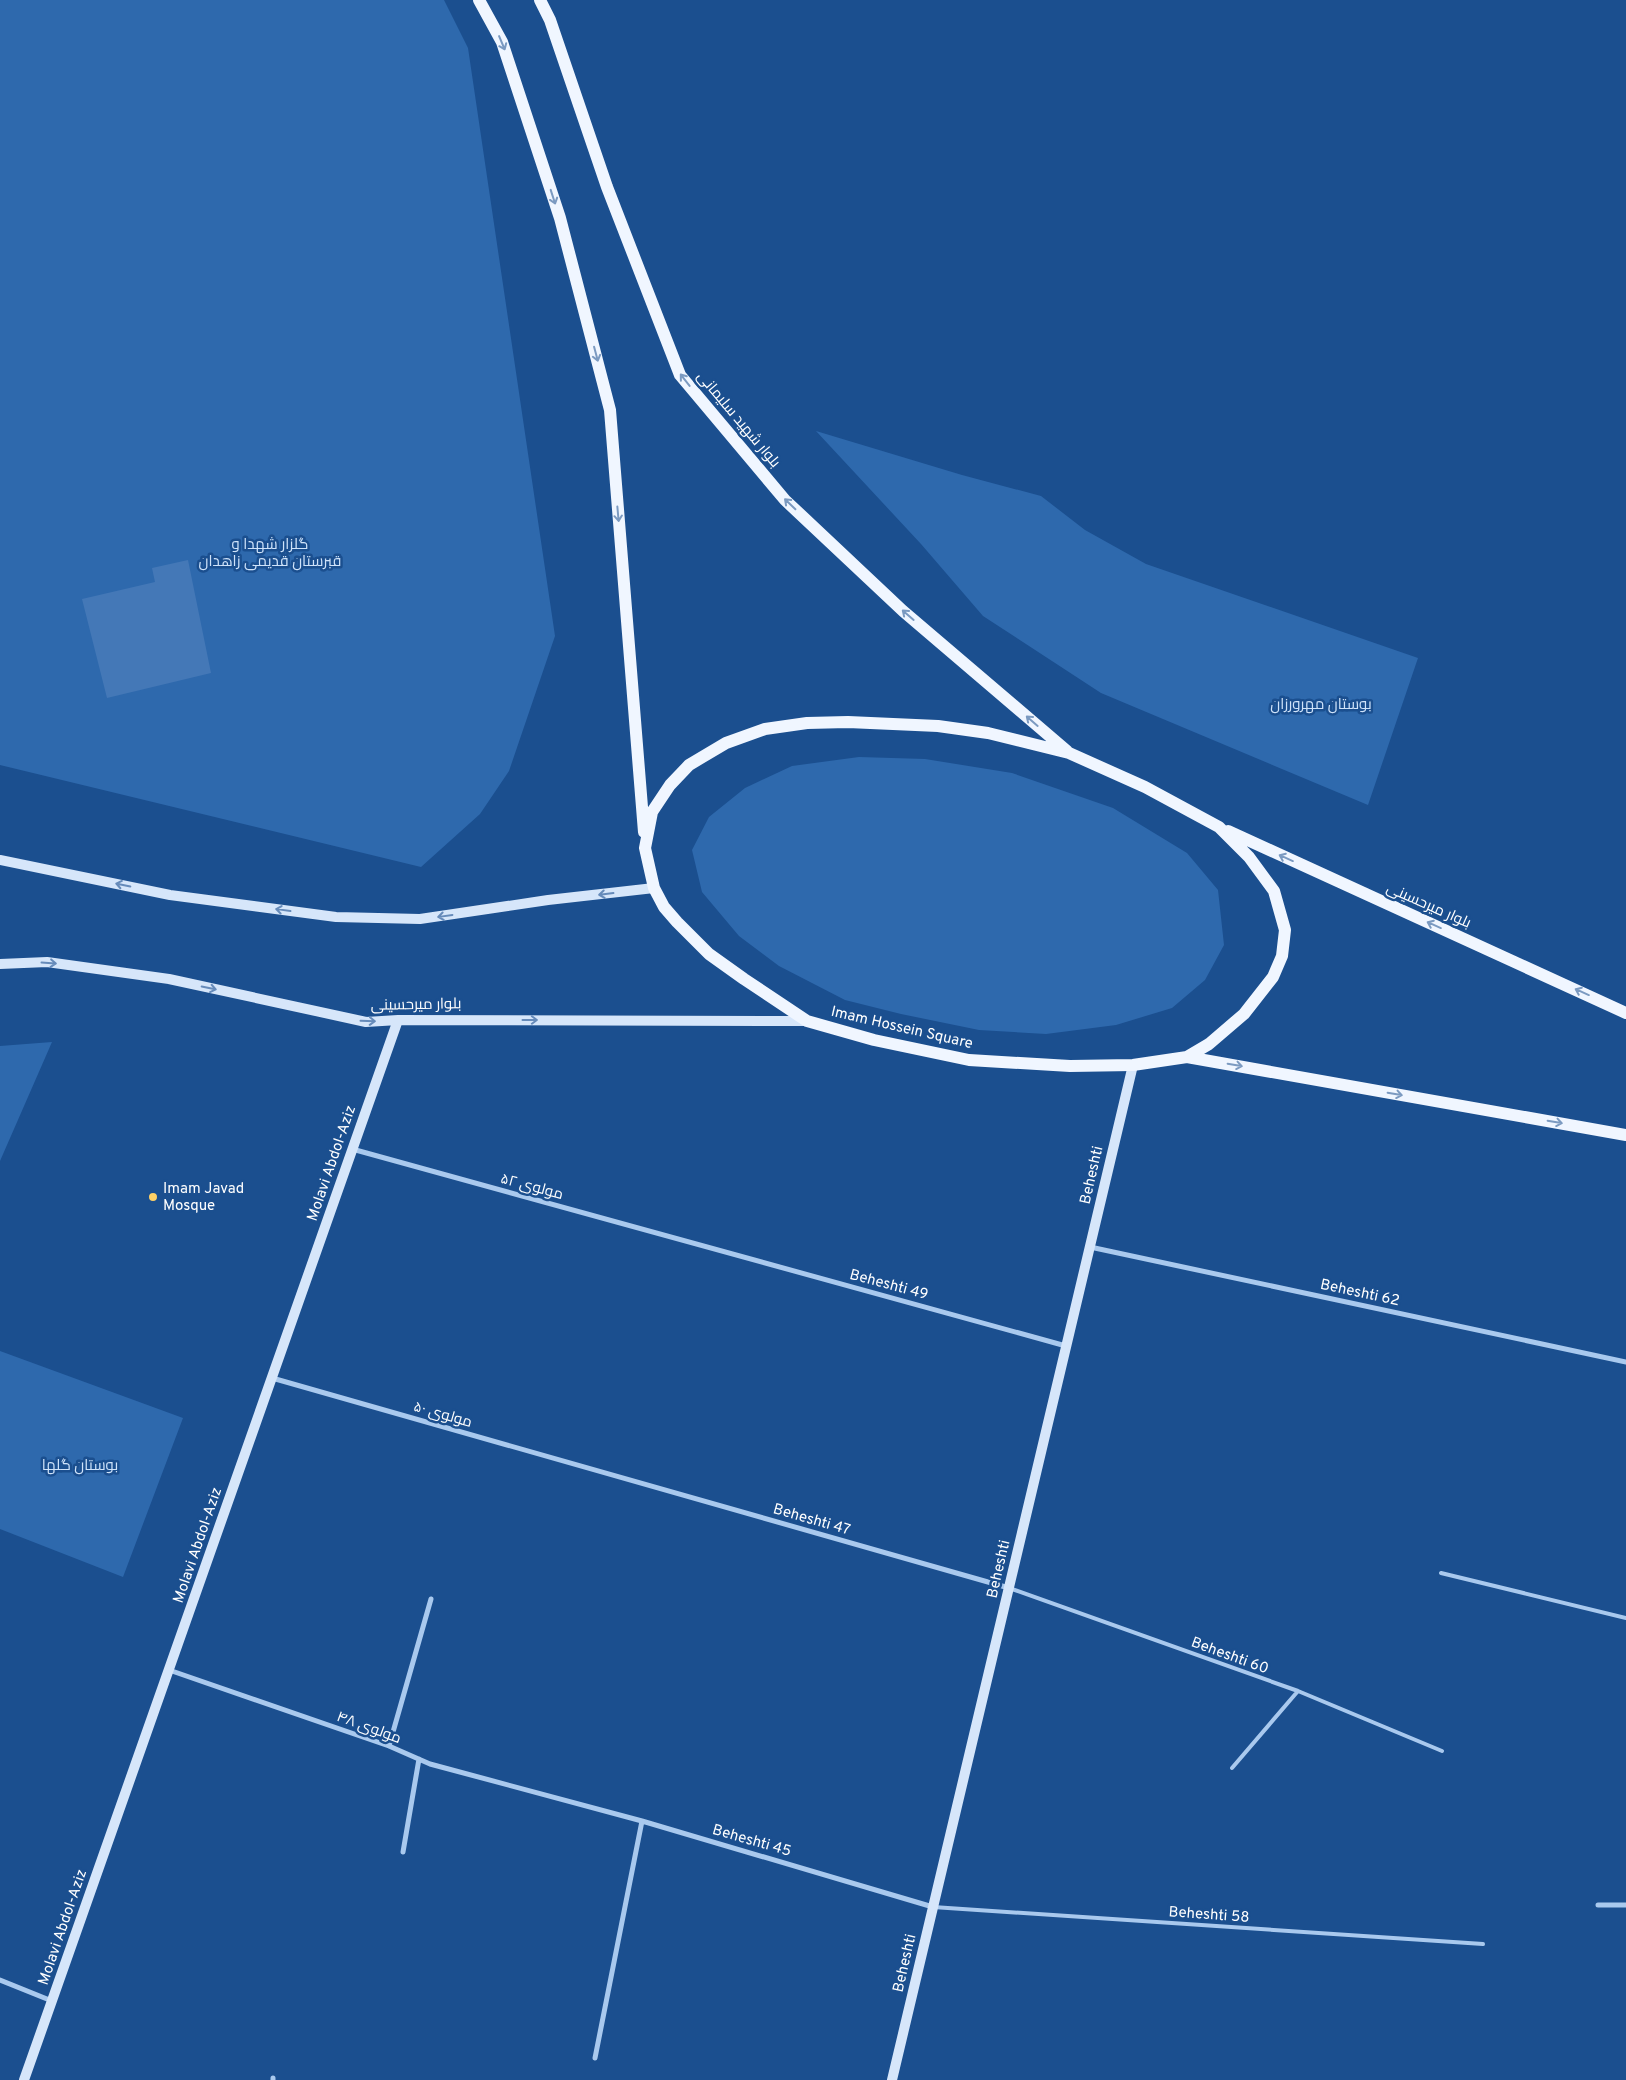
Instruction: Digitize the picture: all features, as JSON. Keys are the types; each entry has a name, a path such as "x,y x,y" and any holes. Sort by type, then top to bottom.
{"main road":[{"path":"479,0 502,42 560,218 610,410 646,848"},
{"name":"بلوار شهید سلیمانی","path":"540,0 550,20 607,187 680,375 785,500 903,611 1068,753"},
{"name":"Imam Hossein Square","path":"848,722 938,726 988,733 1068,753 1145,787 1219,827 1249,857 1274,891 1285,930 1282,956 1273,977 1244,1014 1208,1044 1187,1057 1133,1065 1051,1065 969,1060 874,1040 807,1021 709,954 677,922 664,906 654,888 646,848 652,812 670,785 690,765 726,743 765,729 807,723 848,722"},
{"name":"بلوار میرحسینی","path":"1219,827 1626,1013"},
{"path":"0,860 170,895 336,918 420,919 548,900 654,888"},
{"name":"بلوار میرحسینی","path":"0,964 47,962 169,979 366,1022 398,1020 807,1021"},
{"name":"Molavi Abdol-Aziz","path":"24,2080 398,1020"},
{"path":"1187,1057 1626,1135"},
{"name":"Beheshti","path":"892,2080 1133,1065"}],"street":[{"name":"مولوی ۵۲","path":"352,1149 705,1246"},
{"name":"Beheshti 49","path":"705,1246 1066,1346"},
{"name":"Beheshti 62","path":"1090,1246 1626,1362"},
{"name":"مولوی ۵۰","path":"272,1378 608,1473"},
{"name":"Beheshti 47","path":"608,1473 1009,1588"},
{"path":"389,1746 431,1599"},
{"name":"مولوی ۴۸","path":"169,1670 389,1746 430,1764 563,1801"},
{"path":"403,1852 418,1759"},
{"name":"Beheshti 45","path":"563,1801 642,1821 933,1907"},
{"path":"595,2058 642,1821"},
{"path":"1598,1905 1626,1905"},
{"path":"0,1980 52,2001"}],"lane":[{"path":"1441,1573 1626,1618"},
{"name":"Beheshti 60","path":"1009,1588 1298,1691 1442,1751"},
{"path":"1232,1768 1298,1691"},
{"name":"Beheshti 58","path":"933,1907 1483,1944"}],"green space":[{"name":"گلزار شهدا و قبرستان قدیمی زاهدان","path":"0,0 444,0 468,48 555,636 509,771 480,814 421,867 0,765"},
{"name":"بوستان مهرورزان","path":"816,431 962,475 1041,496 1085,530 1146,564 1418,658 1368,805 1101,693 983,616 921,544"},
{"path":"859,757 925,759 1012,773 1113,808 1187,853 1218,890 1224,945 1205,980 1172,1008 1116,1025 1046,1034 979,1030 845,1000 779,966 739,936 702,892 692,850 709,817 745,788 792,766"},
{"path":"52,1042 0,1161 0,1046"},
{"name":"بوستان گلها","path":"0,1351 183,1418 123,1577 0,1529"}],"building":[{"path":"188,560 211,673 107,698 82,599 155,582 152,568"}],"place":[{"name":"Imam Javad Mosque","path":"153,1197"}]}
